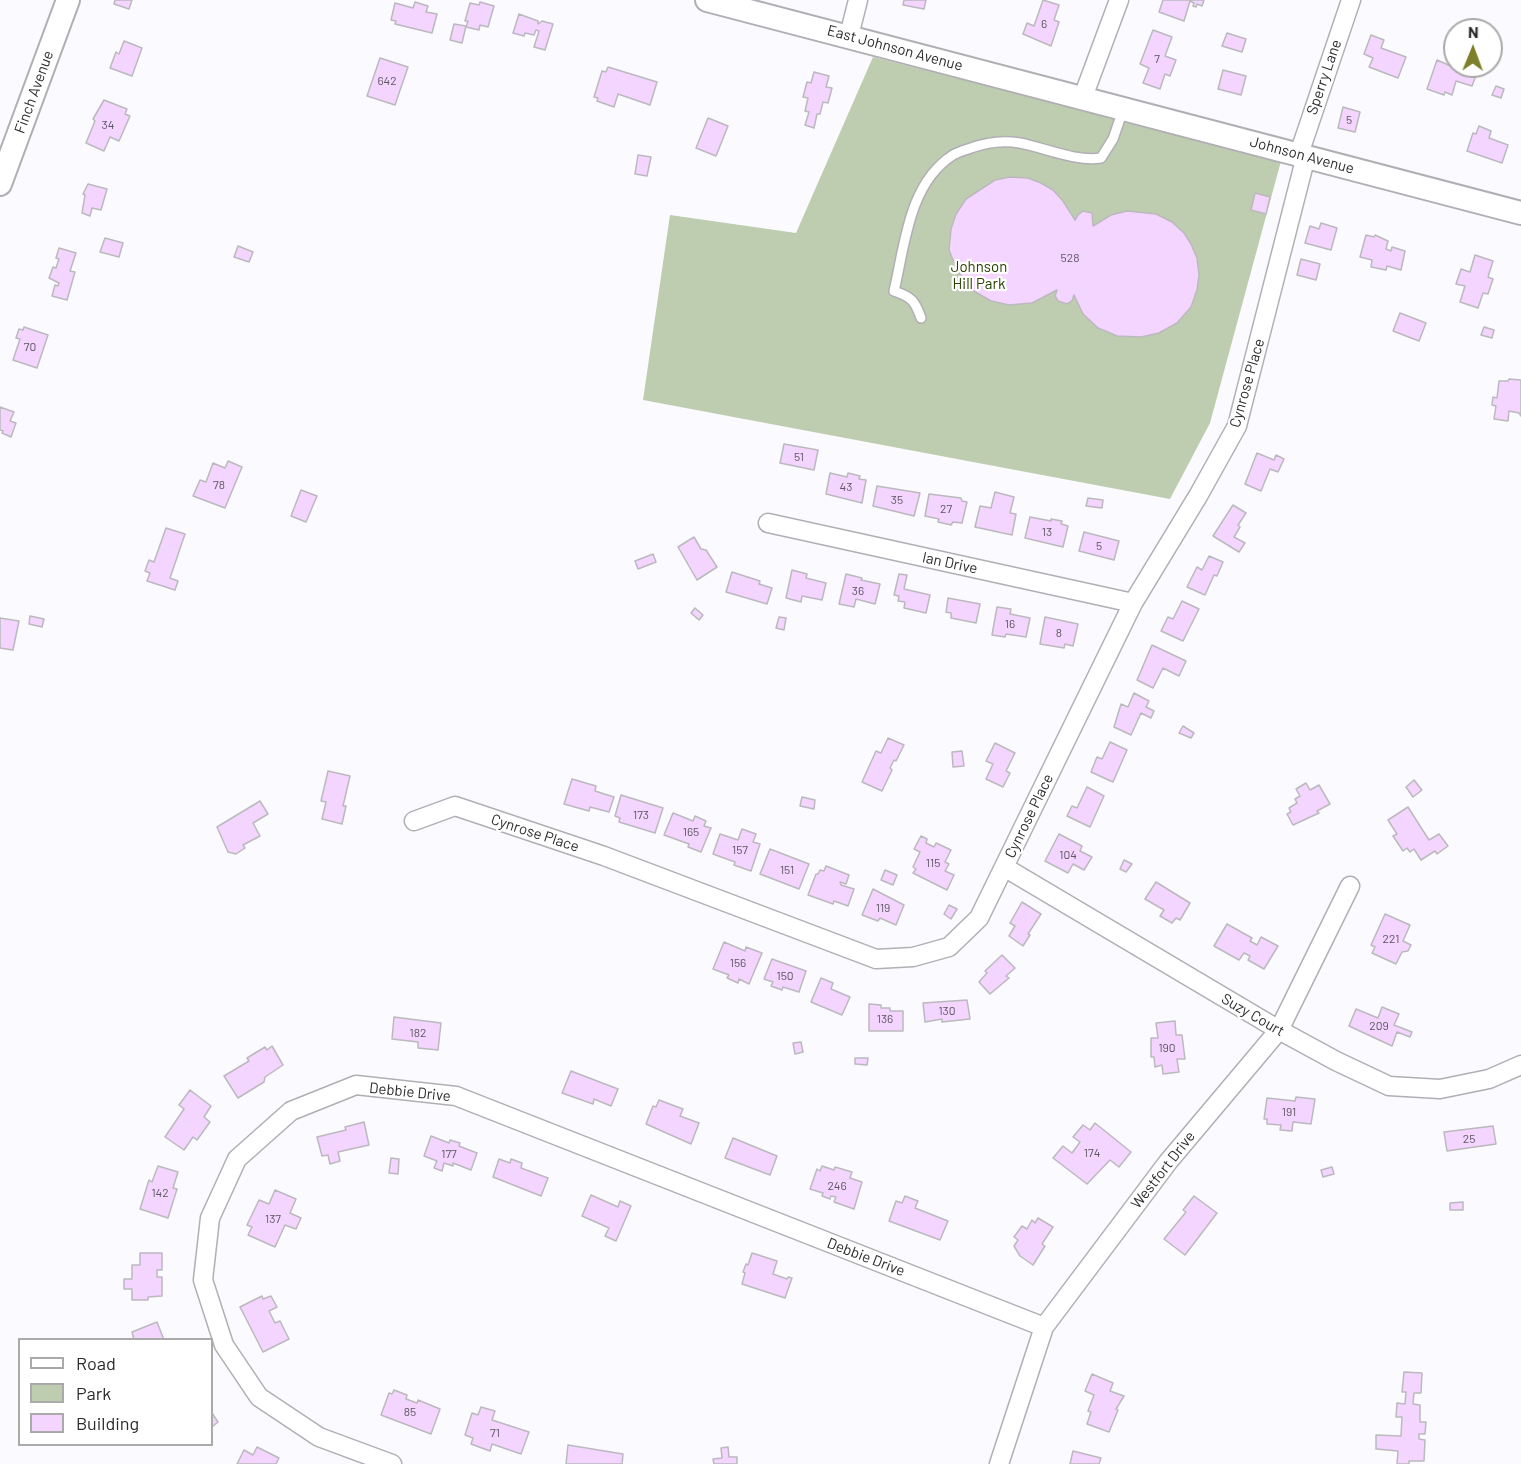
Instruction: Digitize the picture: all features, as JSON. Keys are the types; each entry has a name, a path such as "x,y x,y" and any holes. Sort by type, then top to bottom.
{"street":[{"name":"Finch Avenue","path":"0,184 68,0"},
{"name":"East Johnson Avenue","path":"707,0 1083,97"},
{"path":"849,36 858,0"},
{"path":"1083,97 1119,0"},
{"name":"Sperry Lane","path":"1303,155 1351,0"},
{"name":"Johnson Avenue","path":"1083,97 1521,213"},
{"name":"Cynrose Place","path":"414,821 455,806 604,856 876,959 913,957 949,947 979,918 1133,603 1237,426 1303,155"},
{"name":"Ian Drive","path":"768,523 1133,603"},
{"name":"Suzy Court","path":"1004,867 1279,1030 1389,1086 1440,1089 1489,1079 1521,1065"},
{"name":"Westfort Drive","path":"999,1464 1044,1327 1168,1162 1279,1030 1350,886"},
{"name":"Debbie Drive","path":"392,1464 319,1437 259,1397 224,1345 203,1280 210,1218 237,1159 291,1111 356,1086 456,1096 1044,1327"}],"lane":[{"path":"921,318 916,305 909,296 894,291 917,198 930,176 954,155 984,143 1012,142 1043,147 1080,158 1101,158 1113,139 1123,108"}],"green space":[{"name":"Johnson Hill Park","path":"873,57 1281,161 1210,423 1170,499 643,400 670,215 796,233"}],"building":[{"path":"115,0 132,0 129,9 114,4"},
{"path":"904,0 926,0 924,9 903,5"},
{"path":"1043,0 1059,5 1054,20 1059,22 1051,46 1023,34 1027,23 1034,26"},
{"path":"1163,0 1204,0 1202,6 1197,4 1196,7 1190,1 1184,21 1159,12"},
{"path":"415,2 428,6 426,12 437,14 432,33 395,24 396,21 391,20 395,3 413,8"},
{"path":"480,2 494,6 488,27 480,25 479,30 466,27 468,21 465,21 470,3 479,5"},
{"path":"519,14 538,21 538,24 542,21 553,24 545,50 534,47 539,31 536,30 534,35 525,33 524,36 513,33"},
{"path":"454,24 466,26 462,43 450,40"},
{"path":"1153,30 1172,37 1165,56 1176,60 1170,76 1165,74 1160,89 1143,83 1149,68 1140,64"},
{"path":"1227,33 1246,39 1242,52 1222,46"},
{"path":"1371,35 1384,40 1381,48 1406,57 1398,78 1369,67 1373,58 1364,54"},
{"path":"124,41 142,48 132,76 110,68 116,52 119,54"},
{"path":"380,58 408,67 395,105 367,96"},
{"path":"1437,60 1443,63 1443,78 1475,78 1472,86 1456,81 1452,95 1445,92 1444,95 1427,89"},
{"path":"608,67 657,82 650,105 618,94 614,107 597,101 598,98 594,97 602,71 606,72"},
{"path":"1223,70 1246,76 1241,95 1218,89"},
{"path":"814,72 829,76 826,87 832,88 828,103 823,102 820,114 817,114 814,128 805,125 809,112 805,111 808,98 803,97 807,82 811,83"},
{"path":"1496,86 1504,89 1501,98 1492,95"},
{"path":"104,100 127,109 125,114 130,116 119,141 110,137 104,151 86,143 95,121 93,119"},
{"path":"1343,107 1360,112 1355,132 1338,128"},
{"path":"708,118 728,126 716,156 696,148"},
{"path":"1479,126 1491,131 1489,138 1508,145 1502,163 1467,151 1473,133 1476,134"},
{"path":"638,155 651,157 647,176 635,174"},
{"path":"1010,177 1028,178 1053,190 1075,220 1083,211 1092,213 1093,226 1111,215 1127,211 1156,214 1172,222 1184,233 1197,258 1199,275 1191,307 1177,323 1159,333 1141,337 1117,336 1098,328 1083,314 1074,295 1072,301 1067,304 1058,301 1055,296 1057,290 1032,303 1009,305 991,301 972,290 957,270 949,250 951,229 956,214 966,199 995,180"},
{"path":"88,184 107,189 101,210 92,208 90,216 82,213 85,195 83,194"},
{"path":"1255,193 1270,197 1266,214 1251,210"},
{"path":"1321,223 1337,228 1331,250 1305,243 1310,226 1319,229"},
{"path":"1366,235 1374,237 1375,235 1388,241 1386,249 1391,251 1392,247 1405,251 1401,270 1387,266 1386,270 1371,267 1372,260 1360,257"},
{"path":"105,238 123,243 119,257 100,252"},
{"path":"238,246 253,252 249,262 234,257"},
{"path":"59,248 76,253 70,271 75,272 67,300 52,296 55,285 58,286 59,283 49,278 59,259 56,258"},
{"path":"1475,255 1493,261 1488,277 1493,279 1488,294 1483,293 1478,308 1460,302 1465,286 1456,284 1461,269 1470,272"},
{"path":"1301,259 1320,264 1316,280 1297,275"},
{"path":"1400,313 1426,323 1419,341 1393,331"},
{"path":"24,327 48,335 37,368 13,360 20,339 16,338 19,329 23,330"},
{"path":"1484,327 1494,330 1492,338 1481,335"},
{"path":"1521,380 1521,416 1519,413 1509,411 1508,421 1494,419 1496,406 1492,405 1493,397 1497,398 1499,381"},
{"path":"0,407 14,412 10,421 16,423 11,437 0,430"},
{"path":"784,444 818,450 814,470 780,463"},
{"path":"1257,453 1274,460 1276,455 1284,459 1278,472 1270,469 1261,491 1245,484"},
{"path":"228,461 242,467 225,508 193,496 200,480 206,482 213,463 225,468"},
{"path":"830,473 847,477 848,473 866,480 862,503 826,494"},
{"path":"877,486 920,493 914,516 873,506"},
{"path":"301,490 317,496 306,522 291,516"},
{"path":"995,492 1014,497 1010,513 1016,514 1012,535 975,527 980,506 991,508"},
{"path":"929,494 961,498 962,501 967,502 962,523 953,522 951,525 925,516"},
{"path":"1088,498 1103,500 1102,508 1086,506"},
{"path":"1233,505 1246,513 1234,537 1245,543 1239,552 1213,536"},
{"path":"1030,517 1062,521 1061,524 1068,526 1063,547 1025,538"},
{"path":"166,528 185,534 170,578 178,581 175,590 147,581 150,573 145,571 149,560 154,562"},
{"path":"1084,532 1119,541 1114,560 1079,551"},
{"path":"694,537 717,567 697,580 678,547"},
{"path":"653,554 656,562 638,569 635,561"},
{"path":"1209,556 1223,562 1205,595 1187,587 1197,567 1202,570"},
{"path":"792,570 807,574 806,578 826,583 822,600 802,596 801,602 786,598"},
{"path":"732,572 760,581 759,584 772,588 767,604 726,592"},
{"path":"846,574 880,584 875,604 856,599 854,607 839,604"},
{"path":"899,574 907,575 904,589 930,595 926,613 904,608 905,602 898,601 899,596 894,595"},
{"path":"948,598 980,604 976,623 951,618 951,613 946,612"},
{"path":"1182,601 1199,609 1183,641 1161,631 1168,617 1173,619"},
{"path":"997,607 1011,609 1010,614 1030,618 1026,637 1006,634 1005,637 992,635"},
{"path":"695,608 703,615 699,620 691,613"},
{"path":"30,616 44,619 42,627 29,624"},
{"path":"779,617 786,618 784,630 776,628"},
{"path":"1045,617 1078,624 1073,646 1065,644 1064,648 1040,644"},
{"path":"0,618 19,621 13,650 0,648"},
{"path":"1152,645 1186,661 1179,676 1163,668 1153,688 1137,680"},
{"path":"1134,693 1149,701 1146,707 1154,711 1151,718 1141,713 1131,735 1114,727 1121,704 1128,707"},
{"path":"1183,726 1194,733 1191,738 1179,733"},
{"path":"888,738 904,745 890,768 892,770 882,791 862,782 876,751 881,753"},
{"path":"1110,742 1127,750 1113,782 1091,772 1097,757 1102,759"},
{"path":"995,743 1015,753 1006,771 1010,773 1003,787 986,779 993,764 986,761"},
{"path":"962,751 964,766 953,767 952,752"},
{"path":"328,771 350,776 343,806 346,806 342,824 322,819 326,802 321,801"},
{"path":"572,779 596,786 595,791 614,797 609,812 590,807 589,811 564,804"},
{"path":"1414,780 1422,790 1413,797 1406,787"},
{"path":"1306,783 1310,790 1319,785 1330,804 1317,811 1319,813 1293,825 1287,814 1291,812 1289,808 1297,803 1295,799 1300,796 1296,789"},
{"path":"1087,787 1104,796 1090,827 1067,816 1072,806 1077,808"},
{"path":"621,795 663,808 655,833 619,822 620,818 615,816"},
{"path":"802,797 815,800 814,809 800,806"},
{"path":"260,801 268,814 253,823 260,836 243,845 245,848 236,854 228,852 217,827"},
{"path":"1408,807 1429,840 1439,834 1448,846 1437,854 1435,851 1421,860 1414,849 1410,852 1407,848 1403,851 1393,836 1397,834 1388,820"},
{"path":"673,813 693,821 695,816 706,821 704,826 711,828 701,852 688,847 689,844 664,835"},
{"path":"742,829 756,834 753,842 760,844 751,871 713,854 720,834 738,840"},
{"path":"1059,834 1082,846 1080,851 1092,857 1084,870 1073,864 1068,873 1045,861"},
{"path":"921,836 927,839 926,843 934,847 936,843 951,850 945,862 949,864 945,871 954,875 947,890 913,873 916,869 913,867 920,852 914,849"},
{"path":"770,849 809,864 799,889 760,874"},
{"path":"1124,860 1132,864 1126,872 1120,869"},
{"path":"826,866 849,875 846,884 840,882 841,885 854,889 848,906 834,901 833,904 808,895 816,874 820,870 824,871"},
{"path":"885,870 897,875 893,885 881,880"},
{"path":"1156,882 1190,903 1180,920 1176,918 1172,923 1160,916 1164,910 1145,899"},
{"path":"873,889 904,905 896,925 880,918 878,921 862,915"},
{"path":"1022,902 1041,914 1023,946 1009,936 1015,926 1010,923"},
{"path":"949,905 957,909 951,919 944,914"},
{"path":"1385,914 1410,925 1403,941 1411,945 1408,951 1402,952 1396,964 1372,953 1375,947 1371,945"},
{"path":"1227,924 1252,938 1250,941 1257,945 1261,937 1278,946 1264,969 1248,960 1250,956 1244,953 1239,960 1214,946"},
{"path":"724,942 745,951 746,947 762,953 749,984 739,979 738,983 727,978 729,975 713,969"},
{"path":"1002,955 1015,968 1006,976 1009,978 990,994 979,982 987,973 985,971"},
{"path":"772,959 806,971 799,992 771,986 773,982 764,979"},
{"path":"821,978 833,983 831,989 850,997 842,1015 811,1002"},
{"path":"967,1000 970,1019 942,1022 942,1019 925,1022 923,1003"},
{"path":"869,1004 890,1008 890,1011 903,1011 903,1031 869,1031"},
{"path":"1382,1007 1399,1014 1394,1025 1412,1032 1410,1037 1397,1032 1392,1046 1349,1026 1356,1009 1378,1018"},
{"path":"394,1017 441,1023 438,1050 418,1048 418,1042 392,1039"},
{"path":"1175,1021 1176,1035 1182,1035 1185,1059 1177,1059 1179,1072 1163,1074 1162,1065 1155,1067 1154,1057 1151,1057 1151,1038 1158,1038 1156,1023"},
{"path":"801,1042 803,1052 795,1054 793,1043"},
{"path":"272,1046 283,1065 265,1077 264,1082 238,1098 224,1076 249,1061 247,1058 265,1047 267,1050"},
{"path":"855,1058 868,1058 867,1065 855,1064"},
{"path":"571,1071 618,1089 611,1106 594,1099 593,1104 562,1093"},
{"path":"190,1090 211,1106 204,1117 210,1122 197,1140 193,1137 184,1150 165,1137 184,1109 179,1105"},
{"path":"1296,1097 1315,1099 1311,1124 1293,1122 1292,1131 1280,1130 1281,1125 1267,1124 1267,1119 1264,1119 1267,1098 1295,1101"},
{"path":"659,1100 683,1109 680,1116 699,1123 691,1144 646,1124 653,1106 656,1107"},
{"path":"364,1122 369,1145 338,1152 340,1161 330,1164 328,1155 322,1156 317,1137 346,1130 345,1127"},
{"path":"1095,1123 1131,1152 1119,1167 1110,1160 1087,1184 1053,1158 1063,1146 1072,1153 1080,1142 1073,1137 1083,1125 1090,1130"},
{"path":"1493,1126 1496,1144 1447,1151 1444,1132"},
{"path":"431,1136 449,1143 450,1140 460,1143 459,1146 477,1153 471,1170 453,1163 453,1166 444,1163 442,1171 434,1168 437,1161 424,1156"},
{"path":"733,1138 777,1156 770,1175 725,1158"},
{"path":"391,1158 399,1159 398,1174 389,1173"},
{"path":"499,1159 510,1163 511,1159 522,1163 521,1168 548,1178 541,1196 493,1177"},
{"path":"158,1166 178,1172 173,1188 177,1189 168,1218 140,1209 149,1180 152,1182"},
{"path":"822,1166 852,1172 850,1178 862,1182 854,1209 834,1202 836,1197 831,1196 830,1199 822,1196 823,1193 810,1189 817,1169 820,1171"},
{"path":"1332,1167 1334,1174 1323,1177 1321,1170"},
{"path":"275,1190 296,1199 290,1213 301,1218 296,1229 285,1225 275,1247 248,1235 252,1227 247,1225 259,1200 269,1204"},
{"path":"591,1195 618,1207 620,1201 631,1206 616,1241 605,1236 609,1228 582,1216"},
{"path":"905,1196 918,1201 915,1208 948,1221 940,1240 889,1221 896,1201 902,1203"},
{"path":"1194,1196 1217,1213 1185,1255 1164,1239 1186,1212 1183,1210"},
{"path":"1463,1202 1463,1210 1450,1210 1450,1203"},
{"path":"1038,1218 1053,1227 1042,1244 1045,1246 1033,1265 1020,1256 1014,1246 1018,1240 1014,1237 1022,1226 1027,1229 1032,1220 1035,1223"},
{"path":"140,1253 162,1253 162,1270 157,1270 157,1277 162,1277 162,1296 148,1297 148,1300 132,1300 132,1289 124,1289 124,1279 132,1279 132,1265 140,1265"},
{"path":"752,1253 777,1261 773,1274 787,1279 792,1278 785,1298 742,1284 745,1273 743,1272"},
{"path":"262,1296 263,1299 271,1296 277,1307 269,1311 275,1323 280,1321 289,1339 263,1352 240,1307"},
{"path":"157,1322 163,1338 134,1338 132,1332"},
{"path":"1404,1372 1422,1373 1421,1393 1414,1393 1413,1404 1420,1405 1420,1422 1426,1422 1425,1434 1419,1434 1419,1439 1425,1440 1424,1461 1397,1464 1398,1451 1376,1449 1376,1435 1401,1436 1402,1417 1396,1417 1397,1403 1405,1404 1406,1392 1402,1392"},
{"path":"1092,1374 1113,1383 1110,1391 1124,1396 1116,1409 1118,1410 1109,1432 1087,1424 1091,1412 1088,1411 1094,1395 1085,1391"},
{"path":"394,1390 407,1395 406,1399 417,1403 418,1400 440,1409 431,1434 381,1415 389,1393 392,1394"},
{"path":"481,1407 495,1411 492,1420 529,1432 521,1454 492,1444 490,1451 471,1444 473,1438 465,1435 472,1413 478,1415"},
{"path":"213,1414 218,1422 213,1426"},
{"path":"568,1445 623,1454 622,1464 566,1464"},
{"path":"257,1447 279,1458 276,1464 237,1464 244,1450 253,1455"},
{"path":"728,1447 729,1457 737,1457 737,1464 714,1464 713,1459 722,1458 721,1448"},
{"path":"1073,1451 1101,1458 1099,1464 1070,1464"}]}
